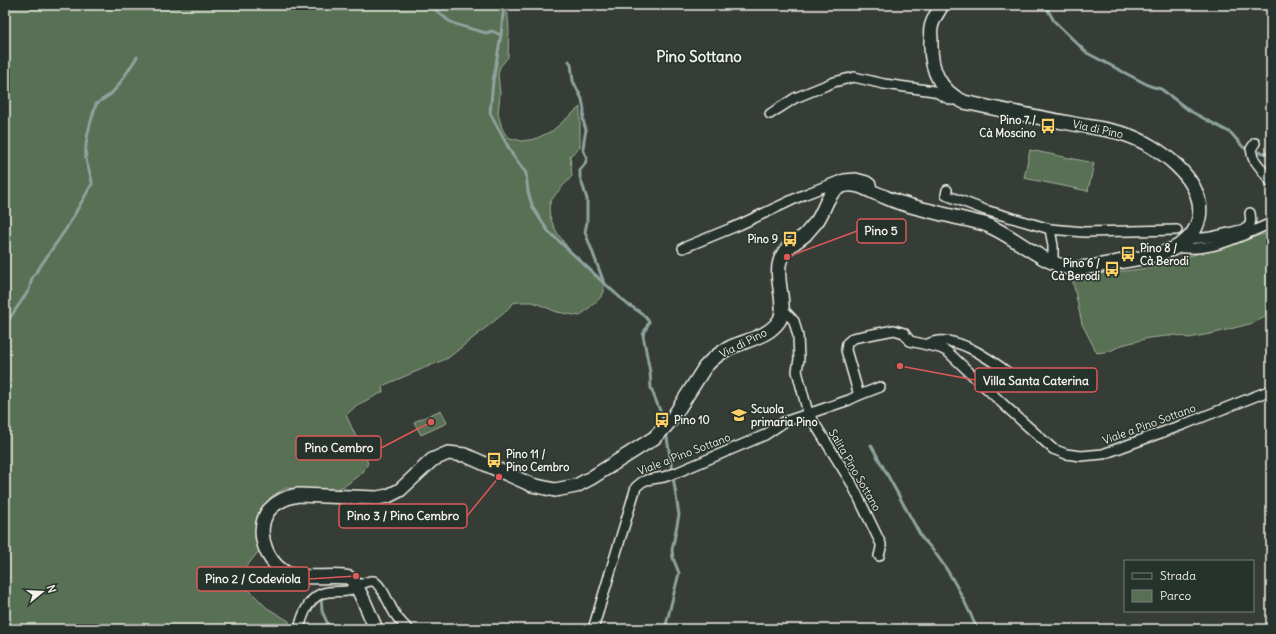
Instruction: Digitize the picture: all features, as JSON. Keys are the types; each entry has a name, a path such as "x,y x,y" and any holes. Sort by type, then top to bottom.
{"street":[{"name":"Via di Pino","path":"356,586 351,579 346,577 314,578 295,576 286,573 274,563 267,551 263,534 267,513 275,504 288,497 298,495 377,498 388,496 400,490 432,460 448,453 465,455 532,485 555,490 576,486 591,478 654,438 672,419 710,362 730,348 769,330 779,321 782,312 778,270 780,262 786,251 804,236 819,218 830,194 840,187 852,185 863,187 899,203 985,224 1004,233 1025,248 1053,263 1072,269 1158,254 1177,247 1189,238 1196,228 1199,215 1198,199 1192,184 1184,173 1168,157 1124,134 964,102 957,99 943,86 934,71 931,54 931,27 942,5"},
{"path":"770,114 795,98 834,82 854,77 884,84 934,91 952,100 957,99"},
{"path":"1255,143 1251,149 1253,158 1271,182"},
{"path":"683,248 739,226 803,195 844,179 856,178 867,181 871,184 872,191"},
{"path":"947,190 946,195 985,210 1050,229 1084,232 1177,230"},
{"path":"1189,238 1208,238 1245,229 1251,224 1250,213"},
{"path":"1177,247 1195,249 1232,240 1271,223"},
{"path":"1050,229 1053,246 1053,263"},
{"name":"Salita Pino Sottano","path":"782,308 794,321 798,336 799,359 797,371 808,413 851,482 862,504 881,544 879,556"},
{"name":"Viale a Pino Sottano","path":"593,629 638,484 646,480 664,477 696,465 765,435 784,422 849,400 856,396 858,392 846,350 847,343 853,338 894,330 904,333 910,341 940,348 948,352 1053,449 1066,454 1081,456 1104,454 1271,390"},
{"name":"Viale a Pino Sottano","path":"927,345 932,342 940,341 970,348 982,354 1010,374"},
{"path":"856,396 880,387"},
{"path":"299,629 302,618 313,598 319,594 329,591 345,591 370,581 377,583 396,615 408,629"},
{"path":"356,586 376,629"}],"green space":[{"path":"5,5 507,5 509,30 508,57 500,67 498,74 500,94 498,114 505,134 510,138 522,141 535,139 552,131 580,107 580,147 570,156 572,176 551,200 549,213 559,236 578,259 604,285 604,292 600,298 580,316 557,312 533,302 513,303 503,314 448,358 382,386 383,392 357,405 346,415 368,463 363,472 346,485 336,490 286,488 272,496 260,511 256,526 259,551 237,578 267,608 289,621 289,629 5,629"},
{"path":"1030,150 1094,163 1088,191 1024,178"},
{"path":"1271,232 1271,314 1253,323 1215,333 1189,338 1176,335 1149,338 1122,345 1110,351 1097,353 1082,324 1072,277 1149,268"},
{"path":"441,410 447,423 421,435 414,422"}],"waterway":[{"path":"427,5 436,10 449,21 458,25 486,33 492,31 501,35"},
{"path":"504,5 490,113 512,154 526,173 528,192 533,208 548,231 627,304 642,314 649,322 643,335 650,372 651,388 664,421"},
{"path":"1045,5 1054,21 1087,53 1150,86 1161,89 1190,111 1231,133 1243,147 1248,150 1271,153"},
{"path":"5,325 29,290 32,278 66,229 92,184 87,162 86,145 88,131 96,104 111,94 118,86 137,57"},
{"path":"569,61 571,64 573,81 582,99 584,110 583,120 586,130 583,150 587,158 585,164 580,170 580,177 587,199 587,222 585,232 603,280"},
{"path":"665,629 679,573 673,558 672,550 679,515 666,431"},
{"path":"871,445 922,538 939,558 954,581 977,629"},
{"path":"321,595 322,611 330,629"}],"place":[{"name":"Pino 7 / Cà Moscino","path":"1048,126"},
{"name":"Pino 9","path":"790,239"},
{"name":"Pino 8 / Cà Berodi","path":"1128,254"},
{"name":"Pino 5","path":"787,257"},
{"name":"Pino 6 / Cà Berodi","path":"1112,269"},
{"name":"Villa Santa Caterina","path":"900,366"},
{"name":"Scuola primaria Pino","path":"739,415"},
{"name":"Pino 10","path":"662,420"},
{"name":"Pino Cembro","path":"431,422"},
{"name":"Pino 11 / Pino Cembro","path":"494,460"},
{"name":"Pino 3 / Pino Cembro","path":"499,477"},
{"name":"Pino 2 / Codeviola","path":"356,576"}],"district":[{"name":"Pino Sottano","path":"699,57"}]}
